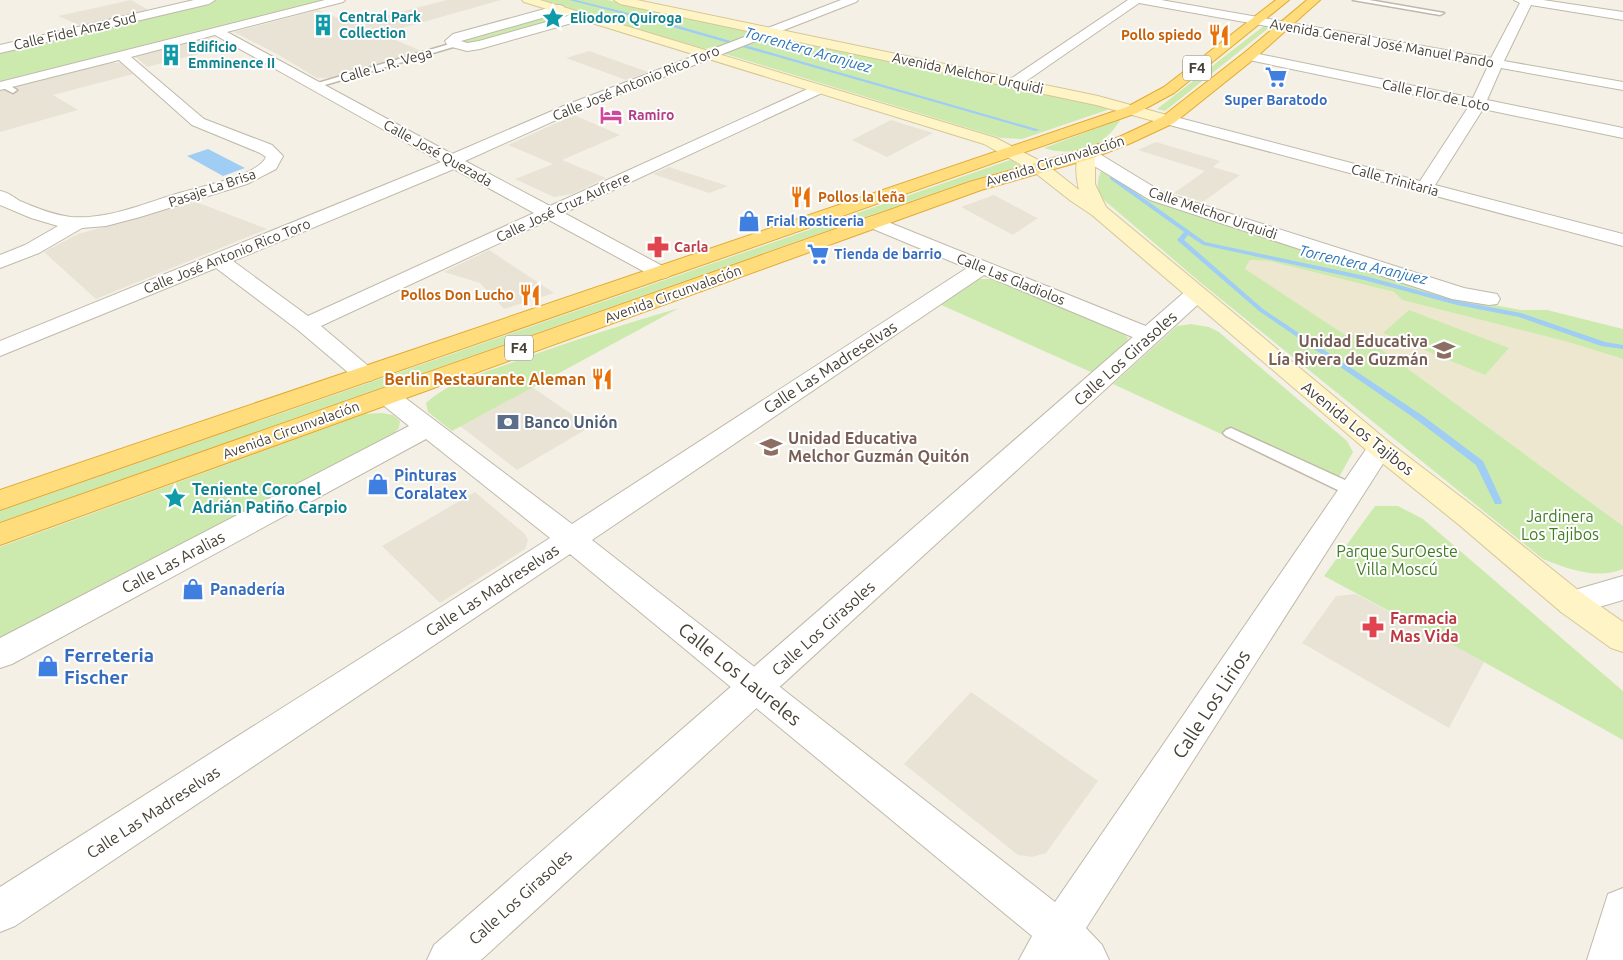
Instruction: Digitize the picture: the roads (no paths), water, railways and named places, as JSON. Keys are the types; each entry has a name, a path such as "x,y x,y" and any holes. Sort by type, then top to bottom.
{"highway":[{"name":"Avenida Circunvalación","path":"0,534 661,273 1132,110 1169,90 1283,0"},
{"name":"Avenida Circunvalación","path":"0,500 376,385 873,222 975,186 1087,154 1125,140 1168,120 1249,56 1314,0"}],"main road":[{"path":"528,0 990,141 1040,168"},
{"name":"Avenida Melchor Urquidi","path":"620,0 1014,83 1168,120"},
{"name":"Avenida Los Tajibos","path":"1087,154 1084,180 1086,189 1099,211"},
{"name":"Avenida Los Tajibos","path":"1040,168 1077,197 1099,211 1380,448 1468,517 1572,604 1623,639"}],"street":[{"path":"148,0 165,10"},
{"name":"Calle Fidel Anze Sud","path":"0,49 209,0"},
{"path":"5,87 121,55 339,0"},
{"name":"Calle José Antonio Rico Toro","path":"0,349 453,162 571,108 707,54 852,0"},
{"path":"1014,83 1136,0"},
{"name":"Avenida General José Manuel Pando","path":"1141,0 1623,86"},
{"path":"1424,188 1478,104 1496,63 1531,1 1623,16"},
{"name":"Calle L. R. Vega","path":"559,9 458,37 452,41 456,45 480,45 582,16"},
{"name":"Calle José Quezada","path":"216,31 453,162 661,273"},
{"name":"Pasaje La Brisa","path":"0,262 32,249 76,224 141,211 239,182 272,164 275,156 266,148 198,122 121,55"},
{"name":"Calle Flor de Loto","path":"1249,56 1623,133"},
{"name":"Calle José Cruz Aufrere","path":"306,325 819,89"},
{"name":"Calle Trinitaria","path":"1168,120 1623,240"},
{"name":"Calle Melchor Urquidi","path":"1087,154 1156,196 1460,294 1489,299"},
{"name":"Pasaje La Brisa","path":"0,196 9,204 31,213 76,224"},
{"name":"Calle Las Gladiolos","path":"873,222 1150,336"},
{"name":"Calle Los Laureles","path":"219,260 306,325 426,428 571,538 757,688 1062,951"},
{"name":"Calle Las Madreselvas","path":"0,912 982,267"},
{"name":"Calle Los Girasoles","path":"449,960 757,688 1196,294"},
{"name":"Calle Las Aralias","path":"0,654 426,428"},
{"name":"Calle Los Lirios","path":"1062,951 1380,448"},
{"path":"1572,604 1623,588"},
{"path":"1609,960 1623,909"}],"lane":[{"path":"1356,0 1440,13"},
{"name":"Calle L. R. Vega","path":"316,85 456,45"},
{"path":"1231,433 1352,490"}],"water":[{"path":"208,149 245,168 223,176 187,156"}],"waterway":[{"name":"Torrentera Aranjuez","path":"571,0 660,22 1037,130"},
{"name":"Torrentera Aranjuez","path":"1112,178 1203,243 1365,278 1457,303 1521,315 1604,344 1623,347"},
{"path":"1186,233 1180,240 1261,310 1420,418 1480,463 1498,502"}],"place":[{"name":"Eliodoro Quiroga","path":"553,18"},
{"name":"Central Park Collection","path":"323,25"},
{"name":"Pollo spiedo","path":"1219,35"},
{"name":"Edificio Emminence II","path":"171,55"},
{"name":"Super Baratodo","path":"1276,77"},
{"name":"Ramiro","path":"611,115"},
{"name":"Pollos la leña","path":"801,197"},
{"name":"Frial Rosticeria","path":"749,221"},
{"name":"Carla","path":"658,247"},
{"name":"Tienda de barrio","path":"818,254"},
{"name":"Pollos Don Lucho","path":"530,295"},
{"name":"Unidad Educativa Lía Rivera de Guzmán","path":"1444,350"},
{"name":"Berlin Restaurante Aleman","path":"602,379"},
{"name":"Banco Unión","path":"508,422"},
{"name":"Unidad Educativa Melchor Guzmán Quitón","path":"771,447"},
{"name":"Pinturas Coralatex","path":"378,484"},
{"name":"Teniente Coronel Adrián Patiño Carpio","path":"175,498"},
{"name":"Panadería","path":"193,589"},
{"name":"Farmacia Mas Vida","path":"1373,627"},
{"name":"Ferreteria Fischer","path":"48,666"}],"park label":[{"name":"Jardinera Los Tajibos","path":"1560,525"},
{"name":"Parque SurOeste Villa Moscú","path":"1397,560"}]}
